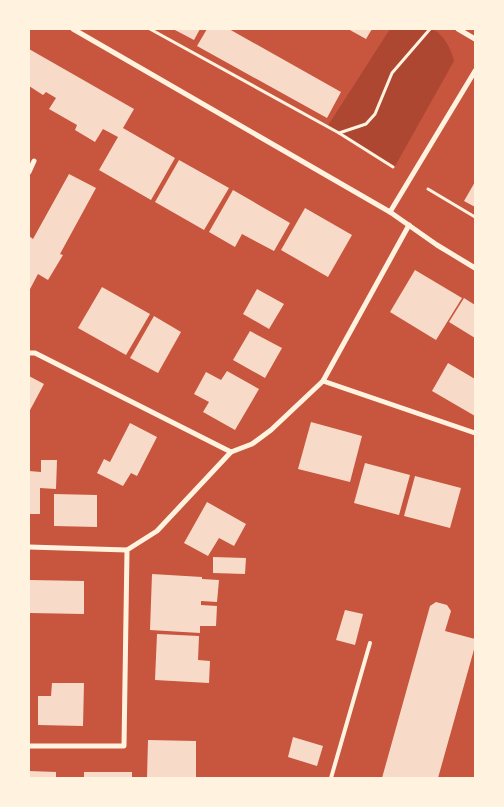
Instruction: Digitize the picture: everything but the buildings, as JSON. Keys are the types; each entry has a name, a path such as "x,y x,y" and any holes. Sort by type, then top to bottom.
{"street":[{"path":"73,29 390,212 436,245 475,268"},
{"path":"458,29 475,39"},
{"path":"390,212 475,71"},
{"path":"29,172 34,161"},
{"path":"29,547 128,550 157,531 231,452 252,444 271,430 324,381 408,225"},
{"path":"29,353 34,353 231,452"},
{"path":"324,381 475,433"},
{"path":"29,746 124,746 128,550"}],"lane":[{"path":"331,778 370,643"}],"path":[{"path":"150,29 339,133 475,218"},
{"path":"339,133 366,124 375,114 392,73 430,29"}],"shaded area":[{"path":"390,29 432,29 436,31 446,42 454,61 394,168 327,127"}]}
